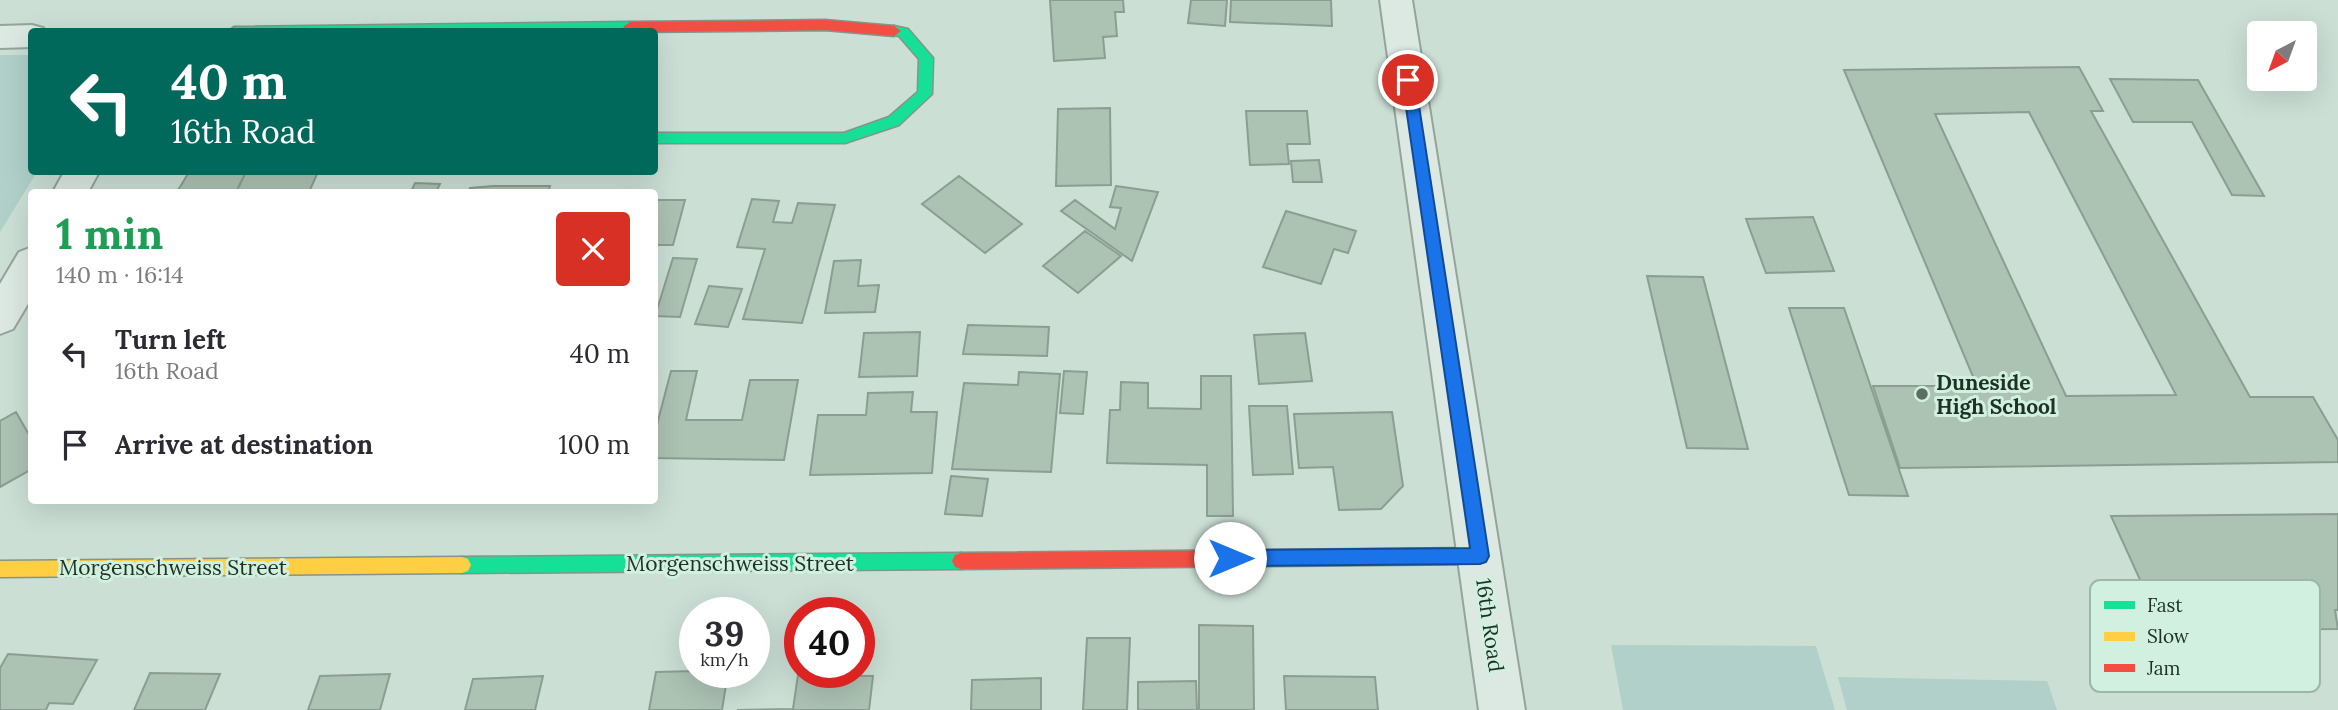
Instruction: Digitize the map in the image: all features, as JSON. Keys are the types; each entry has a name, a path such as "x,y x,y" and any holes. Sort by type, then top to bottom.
{"street":[{"name":"16th Road","path":"1396,0 1502,710"},
{"path":"572,28 825,25 903,32 926,58 925,94 894,121 845,138 658,138"},
{"path":"0,37 28,36"},
{"path":"0,318 28,269"},
{"name":"Morgenschweiss Street","path":"0,569 1480,556"}],"shaded area":[{"path":"0,55 28,55 28,175 35,175 0,232"},
{"path":"1611,645 1816,646 1835,710 1623,710"},
{"path":"1838,677 2047,681 2057,710 1847,710"}],"building":[{"path":"1050,0 1123,0 1124,12 1115,12 1117,36 1103,37 1105,58 1054,61"},
{"path":"1191,0 1227,0 1225,26 1188,23"},
{"path":"1231,0 1331,0 1332,26 1230,22"},
{"path":"2079,67 2103,111 2091,111 2250,397 2313,397 2338,440 2338,462 1900,468 1873,386 1977,386 1844,70","holes":["2029,112 2176,395 2066,396 1935,114"]},
{"path":"2110,79 2198,80 2264,196 2232,195 2192,122 2133,122"},
{"path":"1110,108 1111,185 1056,186 1058,109"},
{"path":"1246,111 1307,111 1310,144 1287,144 1289,164 1250,165"},
{"path":"1319,160 1322,182 1293,182 1291,161"},
{"path":"187,175 244,175 238,189 179,189"},
{"path":"244,175 317,175 310,189 238,189"},
{"path":"959,176 1022,224 985,253 922,204"},
{"path":"415,183 440,184 438,189 412,189"},
{"path":"493,186 550,186 549,189 470,188"},
{"path":"1116,186 1158,192 1132,261 1061,211 1075,200 1115,229 1121,208 1110,207"},
{"path":"752,199 779,201 773,222 792,223 798,203 835,205 802,323 743,319 765,249 737,247"},
{"path":"658,200 685,200 673,245 658,245"},
{"path":"1286,211 1356,231 1348,253 1334,249 1321,284 1263,267"},
{"path":"1813,217 1834,271 1766,273 1746,219"},
{"path":"1085,231 1121,256 1078,293 1043,266"},
{"path":"673,258 697,259 680,317 658,316 658,306"},
{"path":"861,260 858,286 879,285 875,312 825,313 834,261"},
{"path":"1647,276 1703,277 1748,449 1687,448"},
{"path":"709,286 742,289 728,327 695,324"},
{"path":"1789,308 1844,308 1908,496 1849,495"},
{"path":"968,325 1049,327 1047,356 963,354"},
{"path":"920,332 917,376 859,377 864,333"},
{"path":"1305,333 1312,381 1259,384 1254,335"},
{"path":"671,371 697,371 686,420 742,420 750,380 798,380 784,460 658,458 658,421"},
{"path":"1064,371 1087,372 1083,414 1060,413"},
{"path":"1019,372 1060,374 1051,472 952,469 964,383 1018,385"},
{"path":"1201,376 1231,376 1233,516 1207,516 1207,465 1107,463 1110,410 1120,410 1121,382 1148,383 1148,408 1201,409"},
{"path":"913,392 911,412 937,412 932,473 810,475 818,415 866,415 868,393"},
{"path":"1249,406 1287,406 1293,474 1253,475"},
{"path":"16,412 28,433 28,471 0,487 0,421"},
{"path":"1392,412 1403,486 1381,509 1339,510 1333,467 1299,468 1294,414"},
{"path":"951,476 988,479 982,516 945,514"},
{"path":"2338,514 2338,610 2335,610 2338,629 2320,629 2320,580 2140,580 2111,516"},
{"path":"1199,625 1253,626 1254,710 1199,710"},
{"path":"1087,638 1130,638 1127,710 1083,710"},
{"path":"8,654 97,660 73,704 49,703 46,710 0,710 0,668"},
{"path":"679,671 679,688 725,688 722,710 649,710 656,672"},
{"path":"150,673 220,674 205,710 134,710"},
{"path":"390,674 380,710 308,710 320,676"},
{"path":"543,676 535,710 465,710 473,679"},
{"path":"1284,676 1375,677 1378,710 1286,710"},
{"path":"1041,678 1041,710 971,710 972,680"},
{"path":"1196,681 1197,710 1138,710 1138,682"},
{"path":"796,688 872,688 869,710 737,710 793,709"}],"traffic: fast":[{"path":"551,28 630,27"},
{"path":"658,138 845,138 894,121 925,94 926,58 903,32 894,31"},
{"path":"462,565 961,561"}],"traffic: slow":[{"path":"0,569 462,565"}],"traffic: jam":[{"path":"630,27 825,25 894,31"},
{"path":"961,561 1480,556"}],"place":[{"name":"Duneside High School","path":"1922,394"}],"route":[{"path":"1230,558 1480,556 1408,80"}]}
